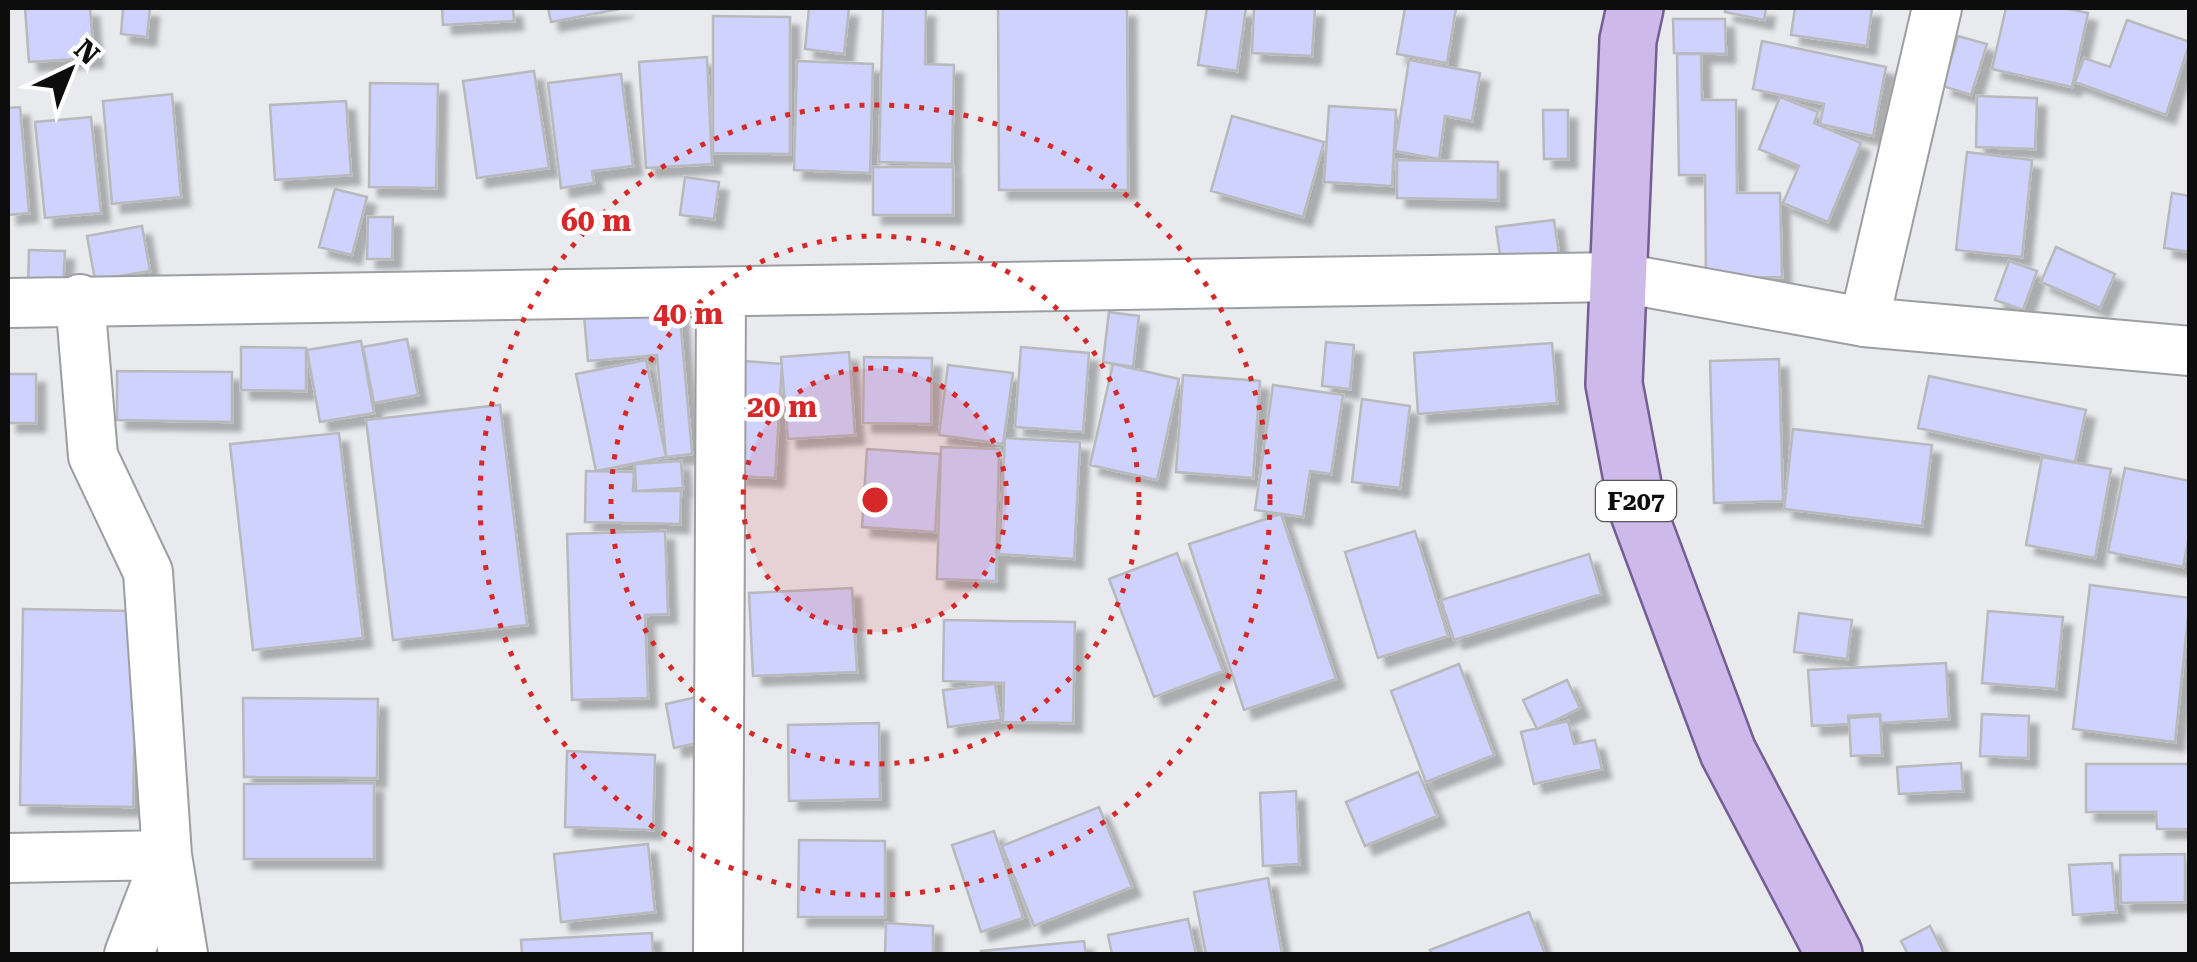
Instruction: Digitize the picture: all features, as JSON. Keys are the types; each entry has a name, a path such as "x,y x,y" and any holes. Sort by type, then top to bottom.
{"main road":[{"name":"F207","path":"1635,8 1628,40 1614,384 1638,511 1728,752 1834,954"}],"street":[{"path":"1864,322 1937,8"},
{"path":"8,303 1616,277 1864,322 2190,352"},
{"path":"718,954 721,294"},
{"path":"80,299 93,456 148,572 167,854 183,954"},
{"path":"8,858 167,854"},
{"path":"129,954 167,854"}],"building":[{"path":"25,8 90,8 94,58 29,62"},
{"path":"123,8 150,8 147,37 121,34"},
{"path":"442,8 513,8 514,21 443,25"},
{"path":"548,8 625,8 551,22"},
{"path":"809,8 849,8 844,54 805,49"},
{"path":"883,8 926,8 925,64 954,65 952,164 879,162"},
{"path":"998,8 1127,8 1128,190 999,190"},
{"path":"1207,8 1246,8 1237,71 1198,65"},
{"path":"1254,8 1315,8 1312,56 1252,53"},
{"path":"1405,8 1456,8 1447,63 1397,54"},
{"path":"1725,8 1766,8 1764,20 1725,12"},
{"path":"1795,8 1872,8 1867,46 1791,35"},
{"path":"2006,8 2064,8 2088,13 2072,87 1992,69"},
{"path":"713,16 790,17 790,154 713,153"},
{"path":"1673,19 1725,19 1726,54 1674,53"},
{"path":"2127,20 2190,42 2166,115 2075,82 2084,58 2110,67"},
{"path":"1958,36 1987,44 1971,95 1943,86"},
{"path":"1762,41 1886,67 1873,136 1820,124 1824,104 1753,89"},
{"path":"1677,54 1701,54 1702,100 1736,100 1737,193 1780,193 1782,277 1706,278 1705,175 1679,175"},
{"path":"707,57 712,164 646,168 639,62"},
{"path":"1409,60 1480,73 1472,121 1445,116 1439,159 1395,151"},
{"path":"797,61 873,64 870,173 794,170"},
{"path":"534,71 549,168 477,178 463,81"},
{"path":"621,74 633,166 592,171 594,183 561,188 548,83"},
{"path":"370,83 438,84 436,188 369,187"},
{"path":"172,94 181,197 112,204 103,101"},
{"path":"1977,96 2037,98 2035,149 1976,147"},
{"path":"1780,97 1818,112 1814,123 1861,143 1828,222 1783,203 1799,166 1759,149"},
{"path":"346,101 351,175 275,180 270,105"},
{"path":"1329,106 1396,110 1392,186 1324,182"},
{"path":"20,107 29,213 8,215 8,108"},
{"path":"1543,110 1568,110 1568,159 1544,159"},
{"path":"1232,116 1324,142 1303,217 1211,191"},
{"path":"91,117 101,213 45,218 35,122"},
{"path":"1967,152 2032,160 2022,257 1956,250"},
{"path":"1397,160 1498,162 1498,200 1397,198"},
{"path":"873,167 953,167 953,215 873,215"},
{"path":"685,177 719,182 714,219 680,215"},
{"path":"335,189 367,197 352,255 319,247"},
{"path":"2172,193 2190,196 2190,252 2164,248"},
{"path":"368,217 393,217 392,259 367,259"},
{"path":"1554,220 1560,261 1502,269 1496,227"},
{"path":"142,226 150,271 95,280 87,236"},
{"path":"2056,247 2115,274 2100,308 2041,282"},
{"path":"29,250 65,251 63,287 28,286"},
{"path":"2009,261 2037,271 2023,310 1995,300"},
{"path":"679,307 692,454 666,457 657,355 588,361 584,316"},
{"path":"1109,312 1139,316 1133,367 1103,362"},
{"path":"407,339 418,395 374,403 363,347"},
{"path":"361,341 374,413 320,422 307,350"},
{"path":"1326,342 1354,345 1350,389 1322,386"},
{"path":"1552,343 1557,403 1418,414 1414,353"},
{"path":"241,347 306,348 306,391 241,390"},
{"path":"1021,347 1089,353 1083,432 1015,427"},
{"path":"849,352 855,435 788,439 781,357"},
{"path":"864,357 932,358 931,424 863,423"},
{"path":"1779,359 1783,501 1714,503 1710,361"},
{"path":"646,360 666,457 596,471 576,374"},
{"path":"744,361 782,364 775,478 737,476"},
{"path":"1113,364 1179,379 1157,480 1090,465"},
{"path":"948,365 1013,373 1003,444 939,435"},
{"path":"117,371 232,372 232,422 117,420"},
{"path":"8,374 36,374 36,423 8,423"},
{"path":"1183,375 1260,381 1253,478 1176,472"},
{"path":"1929,376 2086,410 2075,462 1918,428"},
{"path":"1273,385 1343,395 1331,474 1310,471 1303,517 1255,510"},
{"path":"1362,399 1410,406 1400,488 1352,482"},
{"path":"500,405 527,625 393,640 366,420"},
{"path":"1793,429 1932,445 1922,526 1784,509"},
{"path":"339,433 363,638 253,650 230,444"},
{"path":"1005,438 1080,442 1074,559 999,554"},
{"path":"941,447 999,449 996,581 937,579"},
{"path":"867,449 940,454 935,532 862,527"},
{"path":"2042,457 2111,469 2095,558 2026,545"},
{"path":"681,461 683,488 636,491 635,464"},
{"path":"2125,468 2190,481 2190,531 2183,567 2108,552"},
{"path":"586,471 634,472 633,491 681,491 680,524 585,522"},
{"path":"1281,514 1336,679 1244,710 1189,544"},
{"path":"665,531 668,614 645,615 648,698 572,700 567,534"},
{"path":"1415,531 1448,636 1378,658 1345,552"},
{"path":"1177,553 1223,671 1154,697 1109,579"},
{"path":"1589,554 1601,594 1454,640 1441,600"},
{"path":"2090,585 2190,598 2175,742 2073,729"},
{"path":"852,588 857,672 753,676 749,593"},
{"path":"23,609 137,611 133,807 20,805"},
{"path":"1988,611 2063,617 2056,689 1982,683"},
{"path":"1799,613 1852,620 1847,659 1794,652"},
{"path":"944,620 1075,622 1073,723 1003,722 1004,683 943,681"},
{"path":"1946,663 1949,719 1881,723 1880,714 1848,716 1849,724 1812,726 1808,670"},
{"path":"1459,664 1494,755 1426,782 1391,691"},
{"path":"1567,680 1580,708 1537,729 1523,700"},
{"path":"995,684 1001,720 948,727 943,690"},
{"path":"697,697 706,741 674,748 666,704"},
{"path":"243,698 378,699 377,778 244,777"},
{"path":"1982,714 2029,716 2028,758 1980,756"},
{"path":"1880,716 1882,755 1851,756 1849,718"},
{"path":"1568,721 1574,744 1595,740 1602,769 1534,784 1521,732"},
{"path":"879,723 880,799 789,801 788,725"},
{"path":"567,751 655,755 653,830 565,827"},
{"path":"1961,763 1963,791 1899,794 1897,767"},
{"path":"2086,764 2190,764 2190,829 2157,829 2156,812 2086,812"},
{"path":"1418,772 1437,816 1365,846 1346,802"},
{"path":"374,783 374,859 244,859 244,784"},
{"path":"1296,791 1299,864 1263,866 1260,793"},
{"path":"1099,807 1132,887 1034,926 1002,846"},
{"path":"994,831 1023,918 981,932 952,845"},
{"path":"799,840 885,841 885,917 798,917"},
{"path":"648,844 655,912 561,922 554,854"},
{"path":"2185,854 2185,902 2121,903 2120,855"},
{"path":"2112,863 2116,912 2073,915 2069,865"},
{"path":"1268,878 1282,954 1206,954 1194,892"},
{"path":"1529,912 1545,954 1432,954 1430,950"},
{"path":"1188,919 1196,954 1112,954 1108,935"},
{"path":"886,923 933,926 933,954 885,954"},
{"path":"1930,926 1944,954 1908,954 1901,941"},
{"path":"652,933 653,954 522,954 521,940"},
{"path":"1084,941 1086,954 981,954 981,951"}]}
